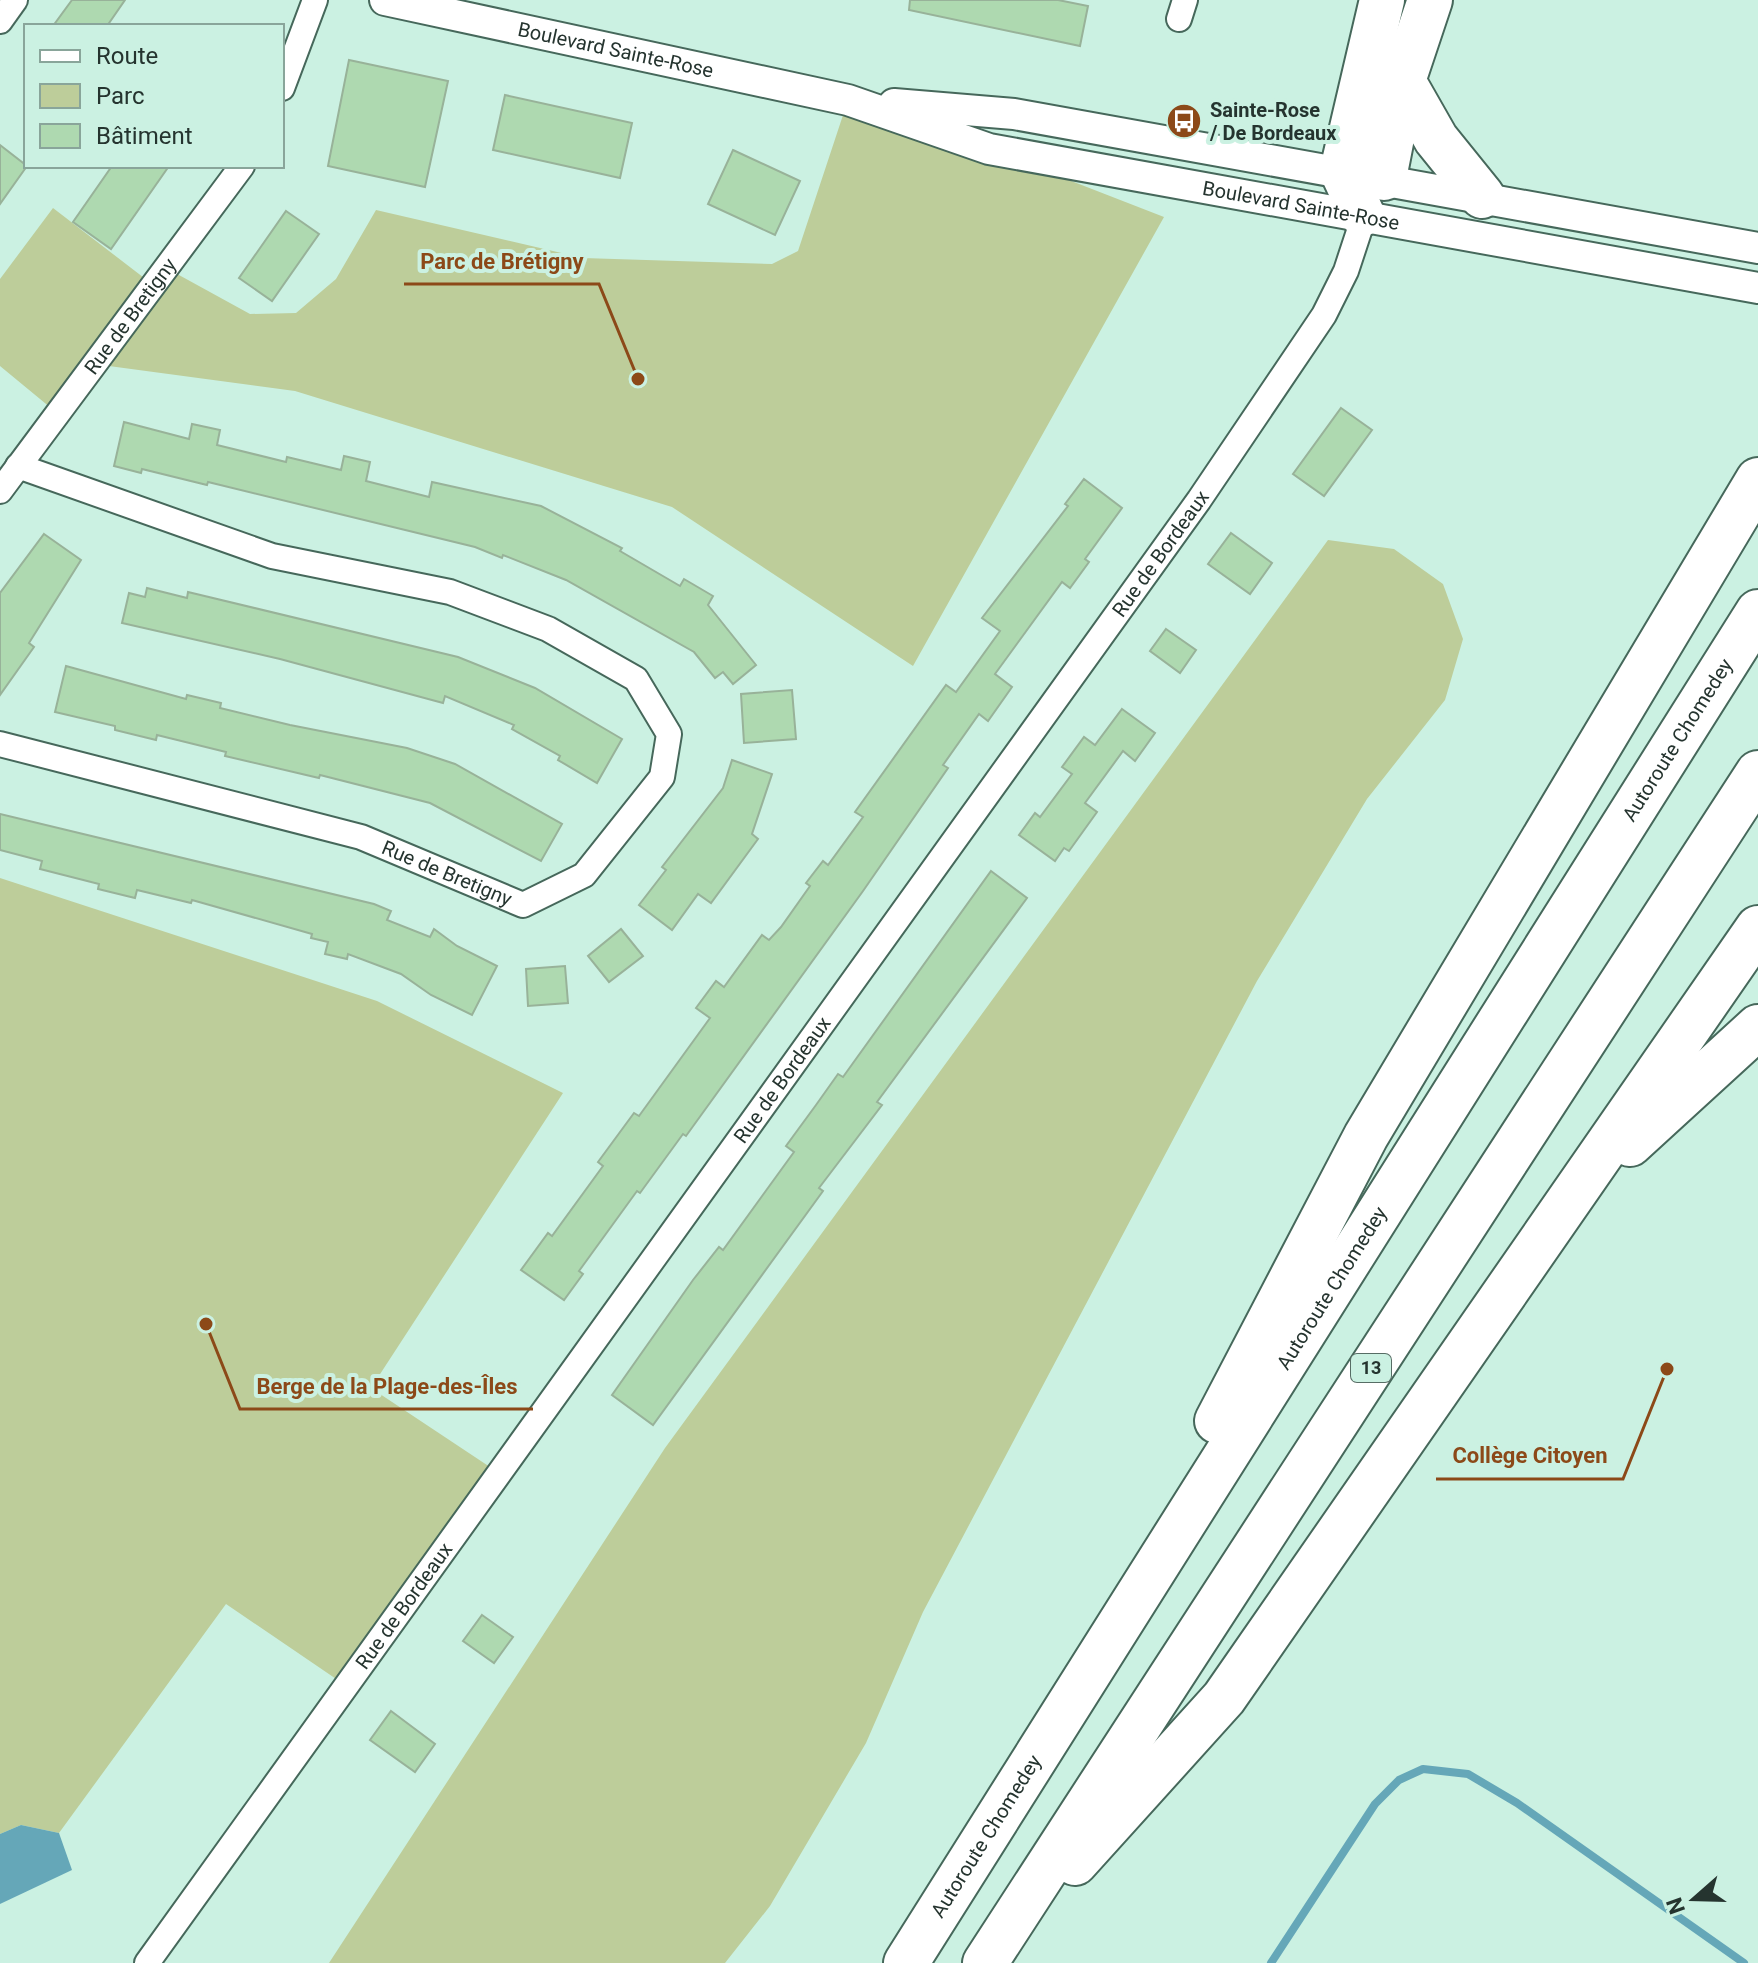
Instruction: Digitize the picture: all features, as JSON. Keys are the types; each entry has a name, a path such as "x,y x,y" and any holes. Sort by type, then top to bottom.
{"highway":[{"path":"1363,188 1382,0"},
{"path":"1363,188 1430,0"},
{"path":"1403,81 1436,139 1482,196"},
{"path":"1064,1712 1366,1136 1758,480"},
{"name":"Autoroute Chomedey","path":"906,1963 1758,612"},
{"name":"13","path":"985,1963 1758,773"},
{"path":"985,1963 1224,1698 1758,928"},
{"path":"1567,1203 1758,1027"}],"street":[{"path":"0,21 15,0"},
{"path":"284,83 315,0"},
{"name":"Boulevard Sainte-Rose","path":"385,0 848,100 989,149 1363,188 1482,196 1758,248"},
{"name":"Boulevard Sainte-Rose","path":"848,100 1014,114 1363,188 1758,288"},
{"name":"Rue de Bretigny","path":"0,491 241,168"},
{"name":"Rue de Bordeaux","path":"147,1963 1216,475 1324,315 1346,271 1363,188"},
{"name":"Rue de Bretigny","path":"0,744 361,837 523,905 584,875 662,777 669,734 636,679 548,629 450,592 272,556 18,466"}],"green space":[{"path":"848,100 989,149 1164,217 913,666 672,507 295,391 94,364 57,413 0,366 0,279 53,208 152,284 168,269 250,314 296,313 336,279 376,210 583,258 772,264 798,251"},
{"path":"1328,540 1394,549 1443,584 1463,639 1445,700 1367,799 1257,981 923,1612 866,1743 770,1906 725,1963 329,1963 665,1448"},
{"path":"0,878 377,1001 563,1093 371,1388 502,1475 345,1685 226,1604 59,1833 21,1825 0,1834"}],"water":[{"path":"21,1825 59,1833 72,1870 0,1904 0,1834"}],"building":[{"path":"72,0 125,0 108,24 54,24"},
{"path":"910,0 1058,0 1088,6 1080,46 909,10"},
{"path":"349,60 448,81 425,187 328,166"},
{"path":"505,95 632,123 620,178 493,150"},
{"path":"0,145 26,168 0,204"},
{"path":"733,150 800,181 775,235 708,204"},
{"path":"111,168 168,168 111,249 73,222"},
{"path":"286,211 319,234 272,301 239,278"},
{"path":"1341,408 1372,430 1324,496 1293,474"},
{"path":"124,422 189,439 192,424 220,430 217,445 286,462 287,457 341,470 344,456 370,462 366,481 429,497 432,482 541,506 622,548 620,551 680,586 684,579 713,596 708,605 756,665 733,684 723,672 715,678 694,652 566,580 503,555 502,558 475,547 208,482 207,485 142,469 141,473 114,466"},
{"path":"1084,479 1122,508 1085,559 1089,562 1070,588 1062,582 995,674 1012,687 988,721 979,714 943,765 948,768 863,891 686,1136 683,1134 640,1193 637,1191 579,1271 583,1274 564,1300 521,1270 548,1233 552,1236 603,1166 598,1162 634,1113 639,1116 710,1018 696,1008 716,981 724,987 762,935 769,940 781,927 810,886 806,883 823,861 828,865 863,817 855,812 946,685 956,692 1000,631 982,618 1068,506 1065,504"},
{"path":"1231,533 1272,563 1250,594 1208,564"},
{"path":"44,534 81,560 29,643 34,647 0,695 0,593"},
{"path":"147,588 187,598 188,592 458,657 535,688 622,739 597,783 558,760 560,756 512,729 514,725 445,696 443,703 280,659 122,623 129,593 145,597"},
{"path":"1166,629 1196,650 1180,673 1150,651"},
{"path":"66,666 186,699 187,695 221,703 220,708 290,725 407,748 455,764 562,824 541,861 430,803 320,775 319,778 225,756 226,752 157,735 156,740 115,730 115,726 55,712"},
{"path":"792,690 796,739 744,743 741,694"},
{"path":"1122,709 1155,733 1135,761 1123,751 1085,803 1097,812 1069,851 1064,848 1055,861 1019,835 1035,813 1040,817 1072,774 1062,767 1084,737 1095,745"},
{"path":"732,760 772,774 752,834 758,839 711,903 698,894 672,930 639,905 666,870 662,867 723,788"},
{"path":"0,814 374,904 391,911 387,920 430,937 434,929 457,946 497,966 472,1015 431,995 401,974 348,954 347,959 325,954 328,942 311,938 312,934 192,900 191,903 137,890 135,898 98,889 99,884 40,869 42,861 0,850"},
{"path":"991,871 1027,898 877,1102 882,1105 819,1188 823,1191 653,1425 612,1395 693,1280 719,1247 723,1250 794,1152 786,1146 838,1074 843,1077"},
{"path":"621,929 643,956 609,982 588,956"},
{"path":"565,966 568,1003 528,1006 526,969"},
{"path":"482,1615 513,1637 494,1663 463,1641"},
{"path":"391,1711 435,1744 415,1772 370,1740"}],"waterway":[{"path":"1271,1963 1375,1804 1399,1780 1423,1769 1468,1774 1517,1803 1744,1963"}],"place":[{"name":"Sainte-Rose / De Bordeaux","path":"1184,121"},
{"name":"Parc de Brétigny","path":"638,379"},
{"name":"Berge de la Plage-des-Îles","path":"206,1324"},
{"name":"Collège Citoyen","path":"1667,1369"}]}
